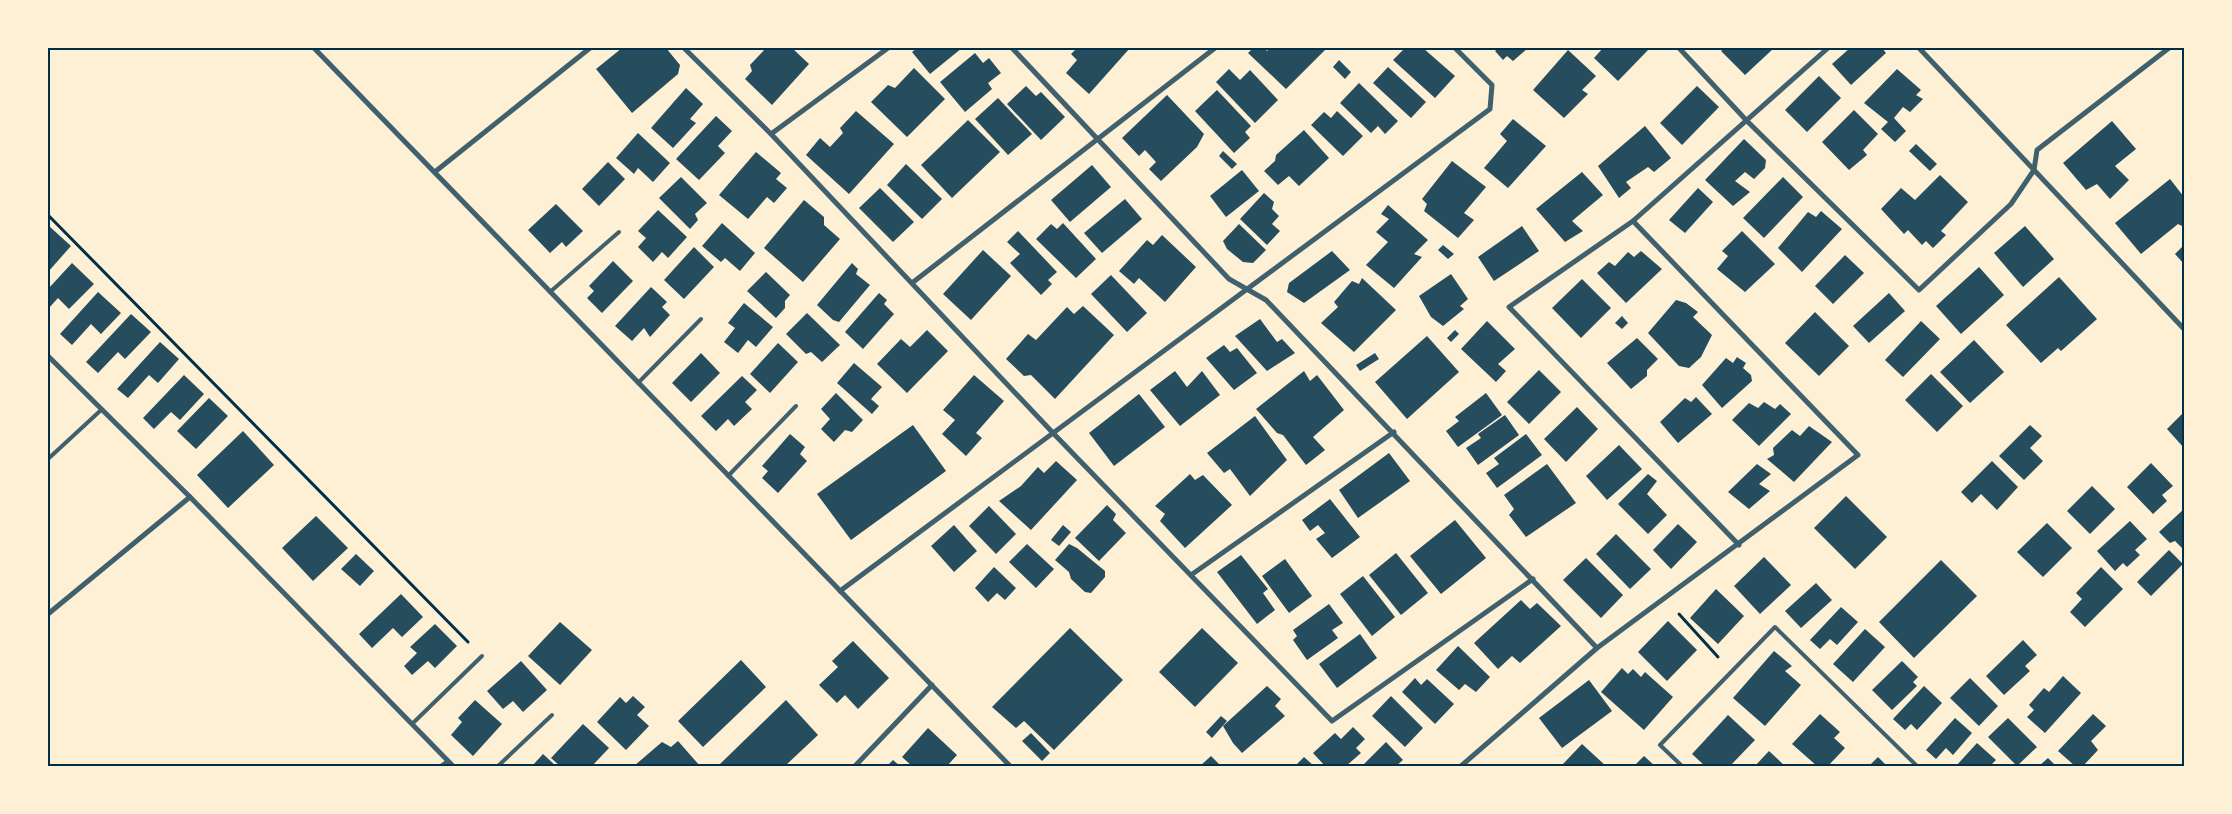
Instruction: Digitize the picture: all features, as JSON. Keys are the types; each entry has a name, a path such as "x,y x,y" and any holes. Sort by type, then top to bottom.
{"street":[{"path":"314,48 436,171 550,292 1010,766"},
{"path":"436,171 590,48"},
{"path":"684,48 771,134 1054,434 1332,721 1532,579"},
{"path":"771,134 888,48"},
{"path":"1012,48 1229,278 1266,300 1394,432 1597,648"},
{"path":"912,283 1216,48"},
{"path":"840,591 1490,109 1492,85 1455,48"},
{"path":"1679,48 1747,122 1919,290 2011,204 2034,170 2037,150 2169,48"},
{"path":"1739,545 1509,307 1633,221 1747,122 1828,48"},
{"path":"1918,48 2184,330"},
{"path":"1461,766 1597,648 1739,545 1858,455 1633,221"},
{"path":"48,356 100,410 190,497 453,766"},
{"path":"1191,575 1394,432"},
{"path":"48,614 190,497"},
{"path":"856,766 932,685"}],"lane":[{"path":"550,292 619,232"},
{"path":"638,383 701,320"},
{"path":"728,476 796,406"},
{"path":"48,459 100,410"},
{"path":"1682,766 1660,744 1775,627 1917,766"},
{"path":"412,724 482,656"},
{"path":"498,766 552,715"},
{"path":"441,766 448,761"}],"path":[{"path":"48,216 482,656"},
{"path":"1694,631 1730,671"}],"building":[{"path":"622,48 657,48 659,50 666,48 680,65 678,74 632,113 596,69"},
{"path":"766,48 792,48 809,64 772,105 745,79 752,71 750,65"},
{"path":"917,48 962,48 930,74 912,52"},
{"path":"1077,48 1130,48 1089,94 1066,73 1077,60 1071,54"},
{"path":"1253,48 1264,48 1267,51 1270,48 1327,48 1286,89 1248,53"},
{"path":"1405,48 1423,48 1455,76 1435,98 1393,60"},
{"path":"1499,48 1528,48 1513,61 1507,56 1503,60 1495,51"},
{"path":"1603,48 1650,48 1618,81 1594,58"},
{"path":"1725,48 1774,48 1745,75 1721,51"},
{"path":"1850,48 1882,48 1886,53 1851,85 1832,64"},
{"path":"1568,50 1596,76 1582,90 1588,94 1564,118 1533,90"},
{"path":"975,53 983,63 989,58 1001,73 988,83 992,89 965,112 940,82"},
{"path":"1339,60 1351,72 1345,79 1333,67"},
{"path":"1388,67 1426,102 1411,118 1373,83"},
{"path":"914,68 945,99 907,137 871,102 888,85 895,88"},
{"path":"1229,69 1240,80 1250,70 1278,100 1255,123 1216,82"},
{"path":"1897,69 1921,90 1916,95 1923,99 1910,112 1903,107 1894,118 1906,131 1895,142 1881,129 1888,122 1864,103"},
{"path":"1819,76 1841,98 1807,132 1785,110"},
{"path":"1359,83 1398,121 1385,134 1378,126 1371,133 1340,103"},
{"path":"1026,86 1036,96 1041,92 1065,117 1041,140 1007,104"},
{"path":"1697,86 1719,107 1682,145 1660,123"},
{"path":"686,88 703,104 690,119 696,123 673,148 651,128"},
{"path":"1217,90 1251,126 1245,132 1250,138 1234,153 1195,111"},
{"path":"1167,95 1204,134 1197,147 1161,181 1149,169 1156,162 1145,150 1139,156 1122,138"},
{"path":"998,98 1032,134 1008,155 975,119"},
{"path":"1854,110 1878,134 1863,150 1867,155 1849,170 1822,142"},
{"path":"856,111 894,144 849,194 806,155 820,138 830,147 843,133 840,128"},
{"path":"1337,111 1363,136 1343,156 1311,125 1324,112 1331,118"},
{"path":"716,116 732,131 718,146 725,153 699,180 676,159"},
{"path":"1513,119 1546,146 1508,188 1484,168 1507,141 1500,134"},
{"path":"968,120 1000,152 952,198 921,165"},
{"path":"2112,121 2136,149 2115,166 2129,180 2110,199 2097,184 2086,190 2063,163"},
{"path":"1645,126 1671,158 1654,172 1648,167 1626,182 1631,188 1619,198 1598,166"},
{"path":"1304,130 1329,158 1299,186 1289,176 1278,185 1264,171 1275,161 1276,155"},
{"path":"638,133 670,163 653,182 638,168 634,174 616,158"},
{"path":"1744,139 1766,160 1765,168 1754,179 1745,172 1735,181 1750,192 1733,206 1705,180"},
{"path":"1916,144 1937,164 1930,171 1909,151"},
{"path":"1223,151 1237,164 1232,169 1219,156"},
{"path":"756,152 781,173 776,179 787,188 774,203 767,197 748,219 719,195"},
{"path":"1452,161 1486,187 1464,213 1474,220 1458,238 1424,211 1427,204 1422,199"},
{"path":"608,162 625,179 599,206 582,189"},
{"path":"906,164 942,199 922,219 887,185"},
{"path":"1092,165 1111,187 1070,222 1051,200"},
{"path":"1242,170 1259,191 1226,217 1210,196"},
{"path":"1582,172 1603,195 1572,221 1583,231 1565,242 1536,209"},
{"path":"1940,175 1968,202 1941,231 1946,235 1933,248 1926,241 1922,245 1908,230 1904,234 1881,209 1901,188 1915,200"},
{"path":"681,177 707,203 695,214 698,220 690,229 659,198"},
{"path":"1783,177 1803,197 1764,238 1743,218"},
{"path":"2170,179 2184,197 2184,227 2178,224 2141,254 2115,223"},
{"path":"880,188 914,222 893,242 859,208"},
{"path":"1698,188 1713,202 1685,233 1669,220"},
{"path":"1264,193 1274,202 1272,209 1279,216 1272,224 1280,231 1267,245 1240,219"},
{"path":"1125,199 1142,219 1102,253 1084,233"},
{"path":"804,200 824,217 824,225 840,239 803,282 764,248"},
{"path":"556,204 583,231 566,247 562,242 550,253 528,230"},
{"path":"1388,205 1428,240 1414,254 1422,257 1394,288 1366,265 1388,242 1376,232 1389,219 1381,214"},
{"path":"658,210 687,237 668,258 662,252 653,262 638,247 646,238 638,231"},
{"path":"1821,211 1842,229 1802,272 1778,248 1808,212 1816,217"},
{"path":"722,223 755,253 740,271 725,258 721,262 702,246"},
{"path":"1063,223 1096,259 1076,278 1036,239 1051,224 1057,229"},
{"path":"1239,224 1266,250 1253,263 1243,262 1227,249 1223,241"},
{"path":"49,226 71,246 48,272 48,228"},
{"path":"1522,226 1539,251 1494,281 1478,257"},
{"path":"2025,226 2054,259 2023,287 1994,253"},
{"path":"1018,231 1057,272 1048,280 1052,284 1041,295 1010,263 1020,254 1007,242"},
{"path":"1742,231 1775,264 1745,292 1717,269 1728,256 1722,251"},
{"path":"1162,235 1196,267 1165,302 1139,278 1134,284 1119,271 1147,240 1153,245"},
{"path":"1443,245 1454,254 1448,259 1438,250"},
{"path":"2184,245 2184,264 2175,254"},
{"path":"694,247 714,267 684,299 664,280"},
{"path":"983,250 1011,276 971,320 943,294"},
{"path":"1332,251 1350,270 1304,303 1287,292 1289,283"},
{"path":"1641,251 1662,269 1626,303 1597,273 1609,262 1615,266 1628,252 1634,257"},
{"path":"1845,255 1864,273 1833,304 1815,286"},
{"path":"613,261 633,281 602,313 587,298 594,291 589,286"},
{"path":"72,263 94,284 69,309 58,298 48,309 48,289"},
{"path":"852,263 858,269 856,274 870,285 839,322 833,320 817,305"},
{"path":"1979,267 2004,295 1961,334 1936,306"},
{"path":"766,272 790,295 785,301 785,308 776,318 747,291"},
{"path":"1451,274 1468,299 1460,306 1464,309 1443,326 1431,317 1419,296"},
{"path":"1111,275 1147,313 1127,332 1091,294"},
{"path":"2059,277 2097,319 2061,351 2058,348 2041,363 2006,325"},
{"path":"1362,278 1396,310 1354,352 1321,323 1338,307 1334,302 1352,281 1359,284"},
{"path":"1582,279 1611,308 1581,338 1552,308"},
{"path":"651,287 667,302 662,307 670,315 650,337 644,328 632,341 615,326"},
{"path":"98,292 121,313 101,334 91,324 72,345 60,334"},
{"path":"879,293 887,300 884,304 894,314 863,349 845,332"},
{"path":"1889,293 1905,311 1869,343 1853,326"},
{"path":"1676,300 1686,303 1698,312 1693,317 1712,335 1701,357 1689,368 1679,366 1648,333"},
{"path":"744,303 773,327 756,347 748,340 738,353 724,342 735,328 728,323"},
{"path":"1083,306 1114,335 1055,399 1031,375 1024,376 1006,359 1028,334 1036,340 1067,307 1074,314"},
{"path":"1815,312 1849,346 1819,376 1785,343"},
{"path":"807,313 840,345 822,362 811,352 806,354 786,334"},
{"path":"131,314 151,332 125,359 118,352 98,373 86,362"},
{"path":"1622,316 1628,323 1622,329 1615,323"},
{"path":"1260,319 1277,342 1282,339 1295,353 1267,371 1235,336"},
{"path":"1487,321 1515,349 1498,364 1506,371 1496,382 1461,349"},
{"path":"1921,321 1940,339 1903,377 1885,360"},
{"path":"927,330 948,351 907,393 877,364 901,339 910,347"},
{"path":"1455,330 1459,334 1451,342 1447,338"},
{"path":"1427,336 1459,372 1407,419 1375,382"},
{"path":"1637,338 1658,359 1647,370 1647,376 1631,389 1607,363"},
{"path":"1974,340 2004,372 1970,403 1940,372"},
{"path":"160,342 179,359 158,383 149,375 128,398 117,389"},
{"path":"778,343 798,362 770,393 750,374"},
{"path":"1224,345 1230,352 1237,348 1257,373 1234,390 1206,358"},
{"path":"701,353 720,373 691,402 672,383"},
{"path":"1375,353 1379,359 1360,371 1356,365"},
{"path":"1737,357 1746,363 1743,368 1751,375 1752,381 1722,408 1702,385 1726,358 1733,363"},
{"path":"854,363 882,387 871,399 879,406 872,414 837,383"},
{"path":"1539,370 1561,392 1529,424 1507,402"},
{"path":"1175,371 1187,387 1202,371 1220,395 1180,426 1150,390"},
{"path":"1304,371 1310,381 1317,375 1344,410 1313,437 1325,450 1306,465 1283,435 1277,433 1256,409"},
{"path":"1931,374 1963,406 1937,432 1905,400"},
{"path":"184,375 204,394 180,420 171,412 154,429 143,418"},
{"path":"974,375 1004,401 976,433 982,438 966,456 942,434 955,420 943,410"},
{"path":"742,376 757,390 745,402 752,409 734,426 728,419 716,431 701,416"},
{"path":"836,393 863,420 852,432 845,430 834,442 821,429 830,419 821,409"},
{"path":"1486,393 1502,415 1458,447 1446,431 1459,421 1455,417"},
{"path":"1139,394 1165,427 1114,466 1089,433"},
{"path":"1696,397 1712,414 1678,443 1660,422 1685,398 1691,402"},
{"path":"209,398 228,416 196,449 177,431"},
{"path":"1764,402 1775,409 1780,404 1791,414 1759,446 1732,420 1749,403 1758,408"},
{"path":"1577,407 1598,429 1566,462 1544,439"},
{"path":"2184,412 2184,448 2167,429"},
{"path":"1505,415 1519,435 1478,465 1466,448 1481,438 1478,434"},
{"path":"1255,416 1287,460 1250,496 1230,469 1224,473 1207,453"},
{"path":"913,425 946,471 851,540 817,494"},
{"path":"2030,425 2042,436 2030,448 2043,461 2024,480 1999,456"},
{"path":"1809,426 1832,442 1794,482 1767,459 1774,455 1773,448 1792,430 1800,436"},
{"path":"243,431 274,465 228,508 197,475"},
{"path":"790,434 805,447 800,454 807,461 778,493 762,478 768,471 762,466"},
{"path":"1526,434 1542,455 1497,488 1486,473 1499,464 1494,458"},
{"path":"1619,445 1642,469 1607,500 1586,476"},
{"path":"1389,453 1410,481 1358,518 1339,490"},
{"path":"1056,461 1077,480 1031,530 999,501 1021,486 1038,467 1044,473"},
{"path":"1992,461 2018,487 1997,510 1981,494 1972,503 1961,492"},
{"path":"2151,463 2173,486 2162,495 2167,501 2153,514 2127,487"},
{"path":"1547,464 1576,503 1526,537 1509,515 1514,509 1504,495"},
{"path":"1757,464 1771,474 1759,484 1770,491 1749,509 1728,492"},
{"path":"1190,474 1195,480 1203,475 1232,505 1185,548 1160,521 1165,514 1155,506"},
{"path":"1648,474 1657,481 1647,494 1667,515 1648,534 1618,504"},
{"path":"2092,486 2115,509 2090,534 2067,511"},
{"path":"1846,496 1887,537 1855,569 1814,528"},
{"path":"1330,499 1360,537 1332,558 1316,539 1325,533 1318,525 1310,531 1302,520"},
{"path":"1107,505 1116,514 1113,520 1126,533 1099,561 1075,538"},
{"path":"989,506 1016,534 996,554 969,526"},
{"path":"2184,509 2184,550 2175,541 2170,543 2159,532"},
{"path":"316,516 348,548 313,581 282,548"},
{"path":"1455,520 1486,558 1441,594 1410,556"},
{"path":"2130,521 2147,539 2135,550 2140,555 2127,567 2123,563 2115,571 2097,551"},
{"path":"2047,523 2072,548 2043,577 2017,552"},
{"path":"1678,524 1697,542 1671,569 1653,550"},
{"path":"954,525 977,551 954,572 931,546"},
{"path":"1063,525 1071,532 1059,546 1051,540"},
{"path":"1616,534 1651,569 1630,589 1596,554"},
{"path":"1027,544 1054,569 1036,588 1009,562"},
{"path":"1069,544 1077,548 1105,571 1105,577 1091,593 1085,592 1071,579 1069,572 1055,560"},
{"path":"2169,550 2183,564 2151,596 2137,582"},
{"path":"1396,553 1428,593 1401,615 1369,575"},
{"path":"356,554 374,571 360,586 341,569"},
{"path":"1241,555 1268,589 1263,593 1275,610 1257,624 1217,572"},
{"path":"1764,557 1791,585 1760,614 1734,586"},
{"path":"1586,558 1623,595 1601,618 1563,580"},
{"path":"1285,559 1312,596 1289,613 1262,576"},
{"path":"1941,560 1977,596 1914,658 1879,622"},
{"path":"994,567 1016,588 1005,600 997,593 988,602 975,588"},
{"path":"2101,567 2123,589 2085,627 2070,612 2082,599 2076,593"},
{"path":"1363,576 1395,617 1372,636 1340,594"},
{"path":"1816,583 1832,600 1801,628 1785,611"},
{"path":"1716,589 1744,616 1718,644 1690,618"},
{"path":"401,594 423,617 402,637 393,628 372,648 359,634"},
{"path":"1521,600 1530,609 1537,603 1561,626 1520,663 1512,656 1498,669 1474,643"},
{"path":"1329,604 1343,623 1332,630 1338,638 1307,660 1293,640 1297,636 1293,630"},
{"path":"1841,607 1858,622 1837,645 1830,639 1820,649 1810,640"},
{"path":"1668,621 1697,650 1667,681 1638,652"},
{"path":"560,622 592,650 560,685 528,656"},
{"path":"435,624 457,646 435,668 428,661 412,675 404,666 417,653 410,647"},
{"path":"1070,628 1123,680 1054,750 1024,721 1016,728 992,707"},
{"path":"1202,628 1238,663 1195,707 1159,672"},
{"path":"1865,629 1885,647 1853,682 1833,664"},
{"path":"1360,634 1377,658 1337,688 1319,664"},
{"path":"2023,640 2037,655 2025,666 2030,671 2004,695 1986,676"},
{"path":"853,641 889,678 858,709 845,695 837,703 819,685 838,667 832,661"},
{"path":"1458,646 1490,677 1476,692 1465,684 1459,690 1436,670"},
{"path":"1774,651 1792,666 1785,671 1801,685 1765,726 1733,698"},
{"path":"741,660 766,687 703,747 678,721"},
{"path":"521,661 547,690 523,712 513,701 503,709 487,691"},
{"path":"1902,661 1918,677 1913,682 1917,686 1892,710 1872,690"},
{"path":"1622,668 1628,674 1633,669 1641,677 1645,672 1673,697 1644,730 1601,692"},
{"path":"2063,676 2081,693 2045,733 2027,717 2034,710 2029,705 2044,688 2049,692"},
{"path":"1415,678 1421,685 1427,679 1454,704 1435,724 1402,692"},
{"path":"1970,678 1998,706 1979,726 1950,698"},
{"path":"1589,680 1612,711 1562,748 1539,718"},
{"path":"1267,686 1281,699 1275,706 1285,716 1242,753 1233,743 1223,726"},
{"path":"1924,686 1942,703 1917,730 1911,724 1905,730 1893,719"},
{"path":"633,696 645,707 637,715 649,726 626,750 597,722 620,697 626,703"},
{"path":"1391,696 1423,728 1405,747 1372,716"},
{"path":"475,700 502,724 473,756 451,735 462,722 458,718"},
{"path":"786,700 818,735 785,766 722,766 720,764"},
{"path":"1820,714 1840,732 1834,738 1845,748 1828,766 1817,766 1792,744"},
{"path":"2093,714 2106,726 2091,741 2098,750 2083,766 2075,766 2058,751"},
{"path":"1728,715 1755,740 1730,766 1705,766 1692,754"},
{"path":"1221,716 1227,721 1212,738 1206,732"},
{"path":"1955,718 1972,733 1953,755 1946,748 1936,759 1926,750"},
{"path":"2008,718 2037,747 2017,766 1988,737"},
{"path":"583,724 609,748 592,766 560,766 551,758"},
{"path":"1353,727 1365,739 1356,748 1361,753 1346,766 1325,766 1313,753 1335,733 1341,739"},
{"path":"928,728 957,755 947,766 912,766 902,757"},
{"path":"1031,733 1050,753 1042,761 1022,741"},
{"path":"678,741 700,766 634,766 662,742 671,747"},
{"path":"1386,742 1403,760 1396,766 1362,766"},
{"path":"1977,743 1996,760 1990,766 1956,766"},
{"path":"1582,744 1606,766 1566,766 1563,764"},
{"path":"1769,751 1785,766 1755,766"},
{"path":"543,754 556,766 532,766"},
{"path":"1211,756 1221,766 1200,766"},
{"path":"1644,756 1655,766 1634,766"},
{"path":"1304,757 1314,766 1295,766"},
{"path":"1878,757 1887,766 1869,766"},
{"path":"2048,758 2056,766 2039,766"},
{"path":"893,760 900,766 887,766"}]}
